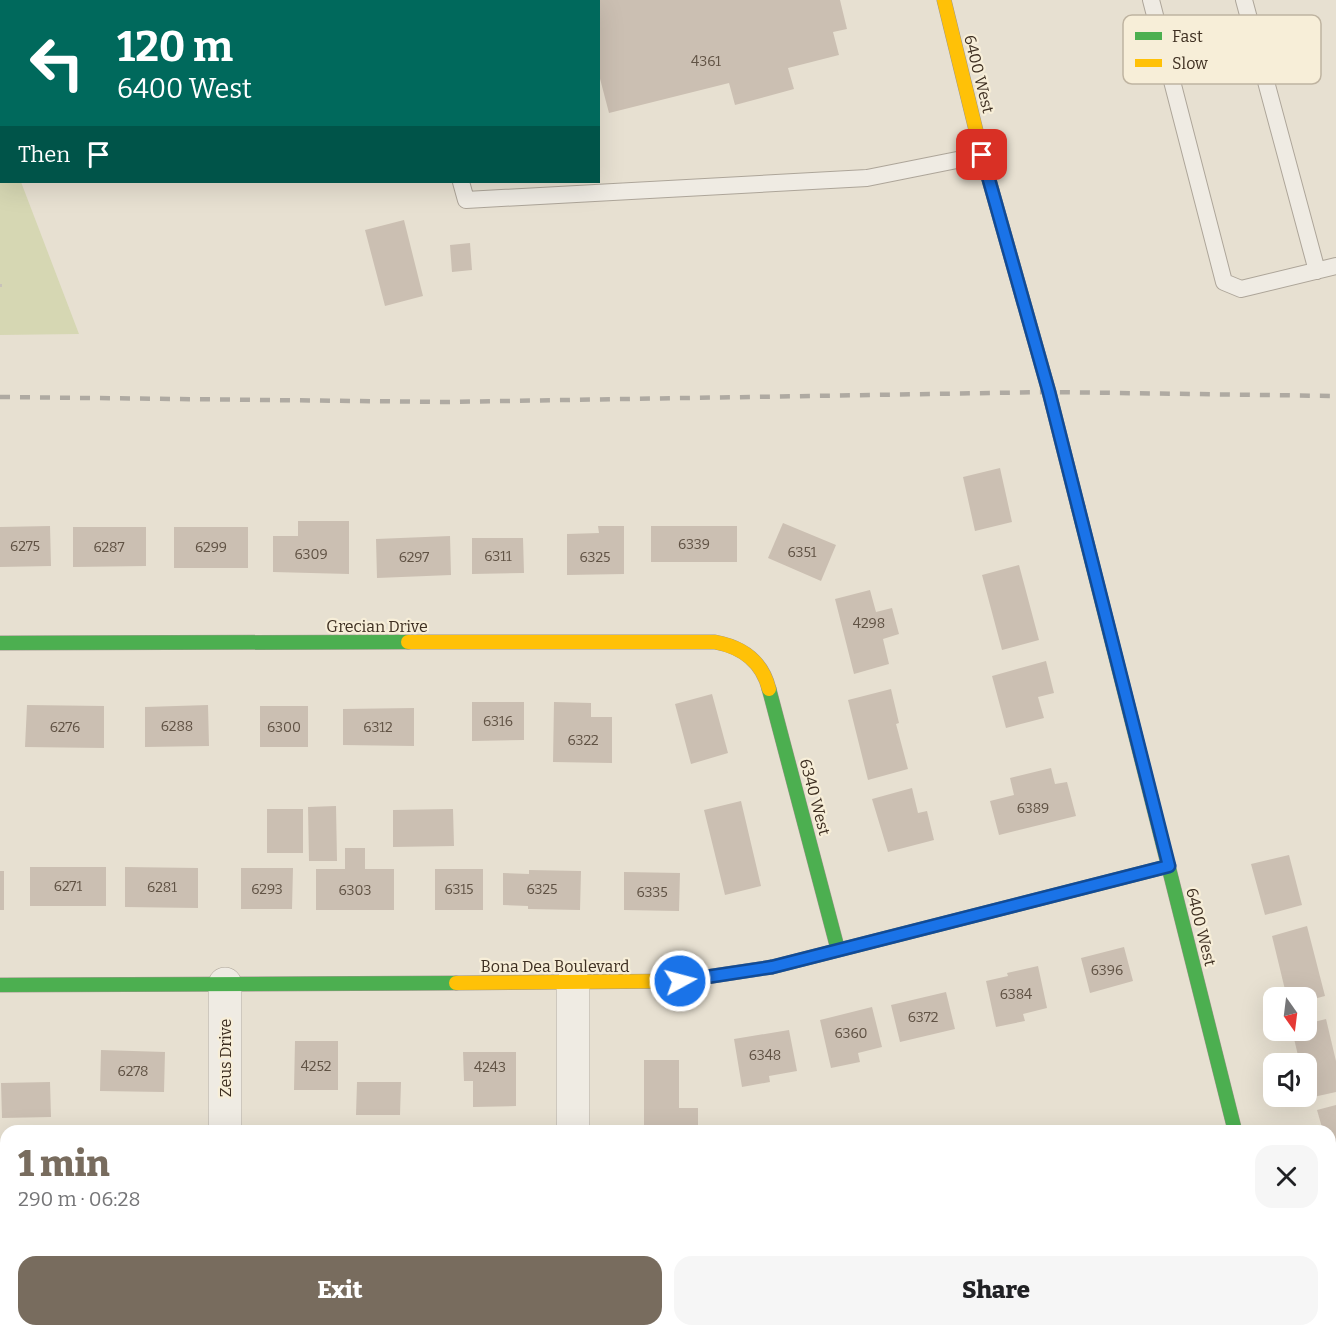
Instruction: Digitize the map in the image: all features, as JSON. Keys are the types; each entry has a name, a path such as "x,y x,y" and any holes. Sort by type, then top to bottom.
{"street":[{"name":"6400 West","path":"944,0 982,155 1049,392 1234,1125"},
{"name":"Grecian Drive","path":"0,643 715,642 729,644 752,656"},
{"name":"6340 West","path":"752,656 766,678 770,690 837,950"},
{"name":"Bona Dea Boulevard","path":"0,985 680,981 772,967 1169,866"},
{"path":"573,983 573,1125"},
{"name":"Zeus Drive","path":"225,984 225,1125"}],"lane":[{"path":"1151,0 1155,15"},
{"path":"1244,0 1248,15"},
{"path":"1173,84 1224,282 1241,289 1336,266"},
{"path":"1267,84 1317,271"},
{"path":"461,183 466,200 524,189 867,178 982,155"}],"green space":[{"path":"0,183 21,183 79,334 0,335"}],"building":[{"path":"600,0 840,0 847,29 833,32 839,55 788,68 794,89 735,105 729,83 609,113 600,79"},
{"path":"404,220 423,296 385,306 365,230"},
{"path":"470,243 472,270 452,272 450,245"},
{"path":"1000,468 1012,522 975,531 963,477"},
{"path":"298,521 349,521 349,574 273,572 273,536 298,536"},
{"path":"783,523 836,545 821,581 768,558"},
{"path":"50,526 51,566 0,567 0,527"},
{"path":"598,526 624,526 624,574 567,575 567,534 599,533"},
{"path":"651,526 737,526 737,562 651,562"},
{"path":"73,527 146,527 146,566 73,567"},
{"path":"174,527 248,527 248,568 174,568"},
{"path":"450,536 451,575 377,578 376,539"},
{"path":"472,538 523,538 524,573 472,574"},
{"path":"1019,565 1039,640 1002,650 982,575"},
{"path":"870,590 876,612 892,608 899,634 883,639 889,664 854,674 835,599"},
{"path":"1046,661 1054,693 1038,697 1044,718 1006,728 992,676"},
{"path":"891,689 899,723 896,724 908,769 868,780 848,700"},
{"path":"712,694 728,753 691,764 675,704"},
{"path":"472,702 524,702 524,740 472,741"},
{"path":"554,702 591,703 591,717 612,717 612,763 553,762"},
{"path":"27,705 104,706 104,748 25,747"},
{"path":"208,705 209,746 145,747 145,707"},
{"path":"260,706 308,706 308,747 260,747"},
{"path":"414,708 414,746 343,745 343,709"},
{"path":"1051,768 1055,784 1067,782 1076,816 999,835 990,801 1014,795 1010,778"},
{"path":"912,788 918,813 927,811 934,840 888,852 872,799"},
{"path":"741,801 761,886 725,895 704,810"},
{"path":"336,806 337,861 309,861 308,807"},
{"path":"267,809 303,809 303,853 267,853"},
{"path":"453,809 454,846 393,847 393,810"},
{"path":"345,848 365,848 365,869 394,869 394,910 316,910 316,869 345,869"},
{"path":"1289,855 1302,905 1265,915 1251,864"},
{"path":"30,867 106,867 106,906 30,906"},
{"path":"125,867 198,868 198,908 125,907"},
{"path":"241,868 293,868 292,909 241,909"},
{"path":"435,869 483,869 483,910 435,910"},
{"path":"529,870 581,871 580,910 528,909 528,906 503,905 503,873 529,874"},
{"path":"0,871 4,871 4,910 0,910"},
{"path":"624,872 680,873 679,911 624,910"},
{"path":"1307,926 1325,996 1317,998 1317,987 1284,987 1272,936"},
{"path":"1124,947 1133,981 1090,993 1081,958"},
{"path":"1038,966 1047,1008 1023,1014 1025,1021 996,1027 986,981 1008,976 1007,973"},
{"path":"946,992 955,1029 900,1042 891,1005"},
{"path":"872,1007 882,1047 858,1053 860,1062 831,1068 820,1020"},
{"path":"1326,1019 1336,1061 1336,1092 1317,1096 1317,1053 1297,1053 1295,1041 1317,1041 1317,1021"},
{"path":"789,1030 797,1071 769,1076 770,1082 742,1087 734,1039"},
{"path":"295,1041 338,1041 338,1090 294,1090"},
{"path":"101,1050 165,1052 164,1092 100,1091"},
{"path":"463,1052 516,1052 516,1106 473,1107 473,1081 464,1081"},
{"path":"644,1060 679,1060 679,1108 698,1108 698,1125 644,1125"},
{"path":"50,1082 51,1117 2,1118 1,1083"},
{"path":"357,1082 401,1082 400,1115 356,1115"},
{"path":"1336,1105 1336,1125 1321,1125 1317,1110"}],"railway":[{"path":"0,397 446,402 1049,392 1336,396"}],"traffic: fast":[{"path":"1078,507 1233,1125"},
{"path":"0,643 408,642"},
{"path":"769,689 838,950"},
{"path":"772,967 1169,866"},
{"path":"0,985 456,983"}],"traffic: slow":[{"path":"944,0 982,155 1049,392 1078,507"},
{"path":"408,642 715,642 725,644 750,657 766,679 769,689"},
{"path":"456,983 680,981 772,967"}],"route":[{"path":"680,981 772,967 1169,866 1049,392 982,155"}]}
